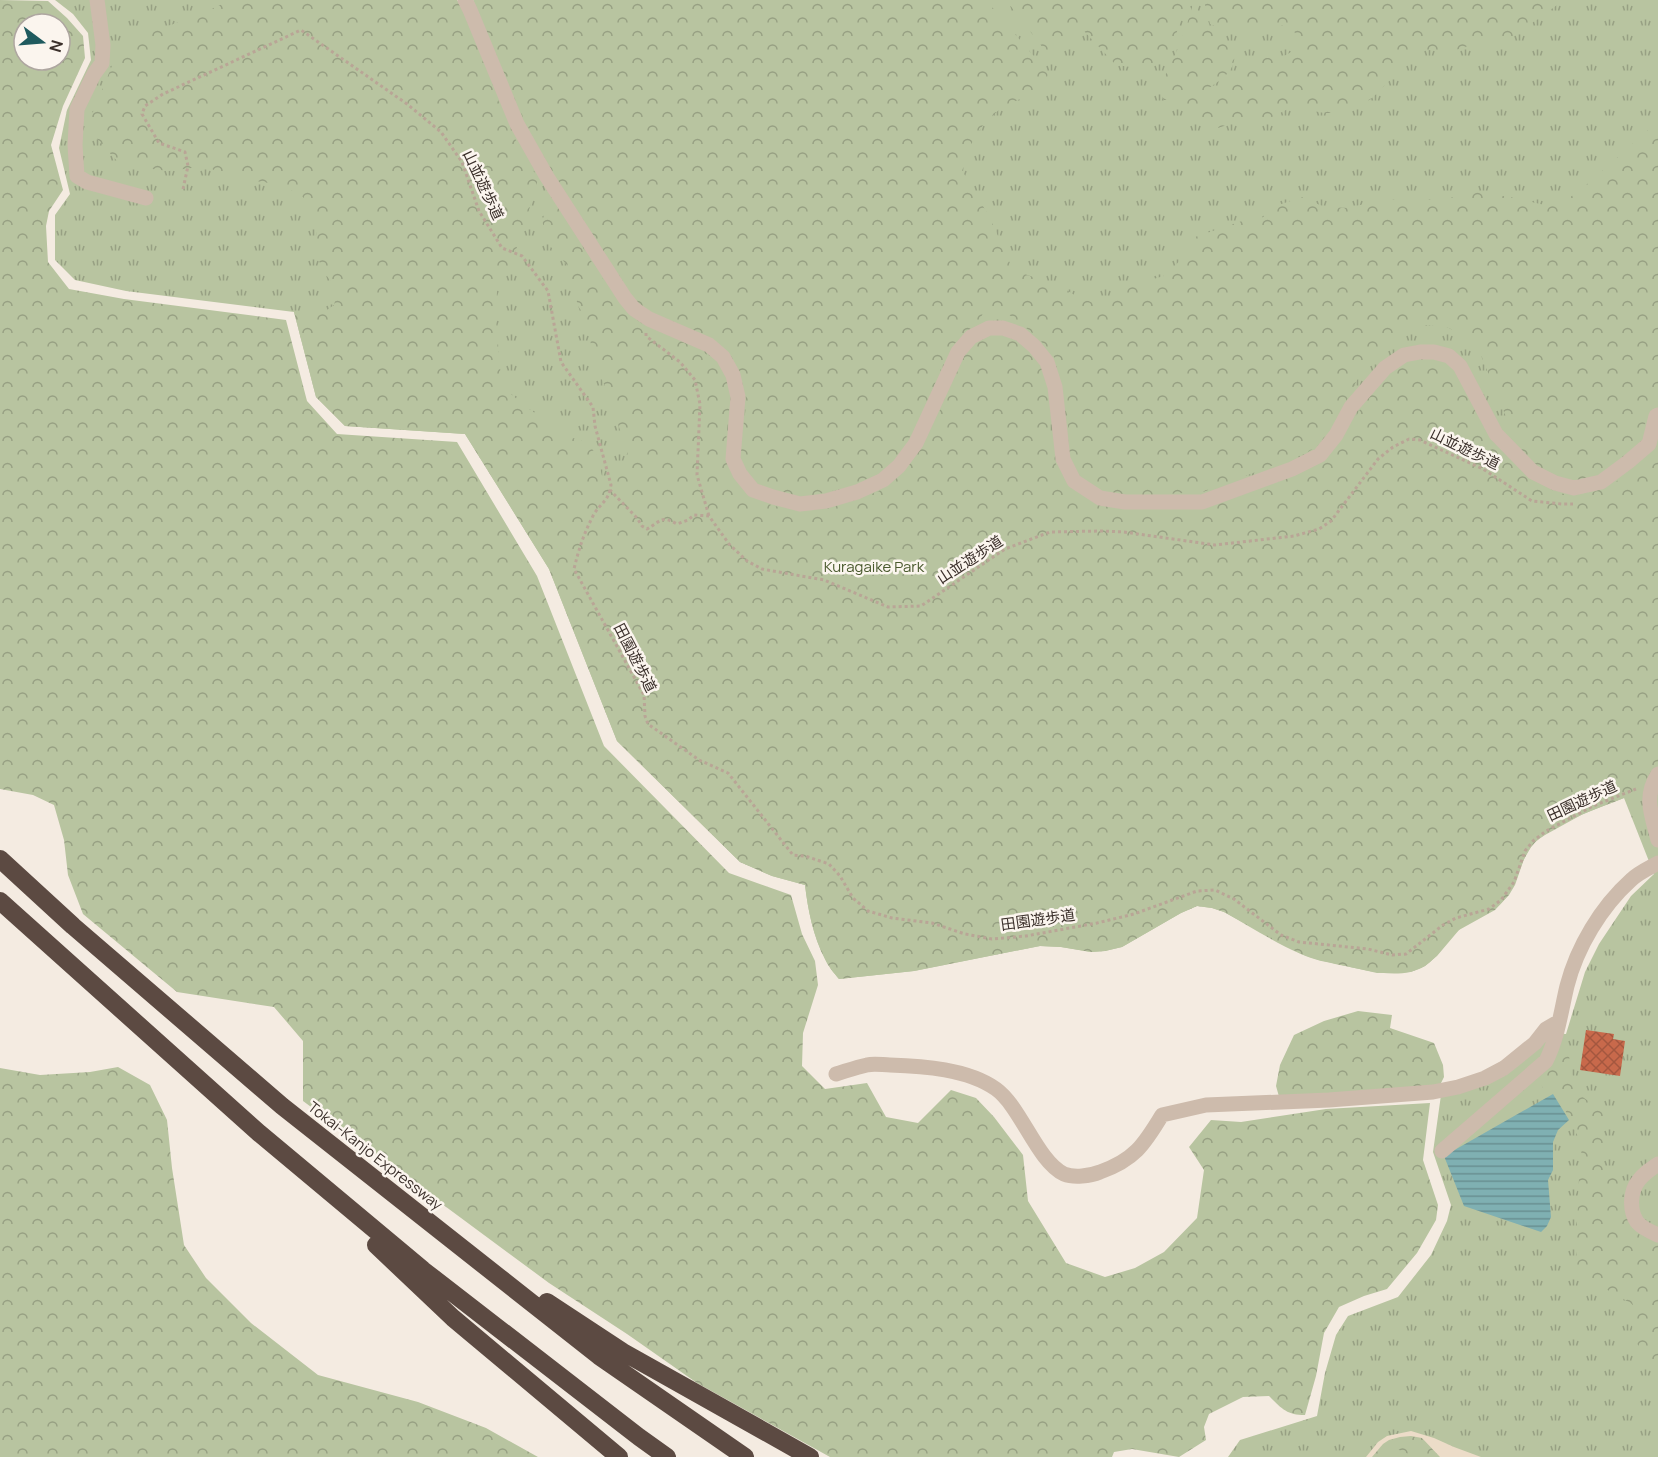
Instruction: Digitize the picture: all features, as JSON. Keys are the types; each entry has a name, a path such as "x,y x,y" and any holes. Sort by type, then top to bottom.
{"highway":[{"name":"Tokai-Kanjo Expressway","path":"0,860 282,1106 599,1356 745,1457"},
{"path":"0,901 258,1133 453,1318 619,1457"},
{"path":"258,1133 423,1270 667,1457"},
{"path":"448,1236 623,1352 810,1457"}],"street":[{"path":"97,0 103,45 102,63 77,109 75,146 77,176 87,182 146,198"},
{"path":"465,0 517,124 547,177 625,298 644,316 710,345 723,357 733,375 738,397 733,459 740,474 753,490 773,497 800,504 826,501 857,492 884,480 916,443 958,352 971,337 989,328 1003,328 1020,334 1047,362 1055,387 1063,459 1074,481 1100,498 1125,502 1202,502 1292,469 1320,455 1336,435 1351,407 1385,368 1404,355 1420,352 1434,352 1449,356 1460,366 1496,434 1533,472 1555,483 1574,488 1601,482 1654,444 1658,415"},
{"path":"1654,780 1649,806 1658,840"},
{"path":"1442,1151 1546,1061 1553,1047 1568,982 1585,940 1610,903 1632,879 1658,863"},
{"path":"836,1074 869,1064 903,1065 940,1069 980,1080 998,1090 1049,1162 1064,1174 1092,1175 1132,1156 1147,1140 1162,1115 1206,1105 1329,1100 1433,1092 1458,1087 1485,1078 1504,1068 1534,1043 1546,1029 1558,1022"},
{"path":"1658,1164 1644,1174 1635,1185 1632,1194 1634,1214 1638,1223 1658,1235"}],"path":[{"name":"山並遊歩道","path":"183,189 188,166 184,152 159,143 141,114 145,106 163,94 301,30 407,104 441,132 462,162 479,211 502,248 522,256 548,291 561,362 593,407 595,426 610,485 609,490"},
{"path":"609,490 647,529 661,519 668,519 677,524 694,515 709,516 697,475 700,404 695,380 680,362 646,336 644,316"},
{"name":"山並遊歩道","path":"709,516 729,544 747,561 762,569 824,580 888,607 903,608 921,606 1005,549 1050,532 1124,532 1215,545 1294,536 1319,530 1331,521 1378,459 1393,447 1409,439 1420,440 1483,469 1532,501 1574,504"},
{"name":"田園遊歩道","path":"609,490 608,498 596,510 583,535 574,569 644,695 645,716 648,724 699,760 728,773 793,855 805,856 829,864 854,898 868,911 892,918 932,923 965,934 992,939 1026,936 1097,923 1134,914 1197,891 1215,891 1234,898 1281,935 1299,942 1368,949 1392,955 1407,954 1443,925 1456,918 1489,909 1501,900 1514,882 1526,851 1533,841 1546,831 1593,806 1654,780"}],"green space":[{"path":"0,0 48,1 60,12 12,12 12,72 72,72 72,24 83,36 85,58 63,106 51,145 63,190 49,211 46,226 48,262 69,289 124,299 286,320 307,401 337,434 457,442 537,576 604,746 729,873 791,895 802,934 815,961 818,985 803,1033 802,1066 825,1089 867,1083 886,1117 918,1123 951,1090 976,1098 994,1117 1023,1155 1028,1201 1066,1263 1105,1277 1135,1268 1164,1252 1197,1218 1204,1170 1189,1147 1211,1120 1241,1122 1326,1109 1430,1103 1423,1160 1438,1205 1436,1220 1417,1253 1387,1289 1339,1307 1324,1333 1316,1376 1305,1415 1285,1410 1269,1396 1243,1397 1209,1414 1204,1427 1206,1440 1179,1457 1132,1449 1114,1452 1112,1457 830,1457 697,1383 549,1283 303,1101 303,1041 274,1007 177,992 83,914 68,875 64,840 54,805 33,795 0,789"},
{"name":"Kuragaike Park","path":"55,0 457,0 466,17 575,0 1658,0 1658,1457 1228,1457 1240,1440 1317,1416 1325,1373 1336,1335 1348,1316 1398,1297 1431,1255 1447,1221 1451,1205 1433,1152 1441,1095 1552,1033 1566,1034 1585,972 1599,944 1631,896 1654,874 1624,798 1572,819 1546,834 1529,850 1509,894 1500,904 1460,929 1425,966 1405,973 1383,973 1310,958 1224,912 1197,906 1122,947 1105,951 1091,952 1040,946 914,971 839,979 828,964 817,941 809,913 805,885 772,876 740,862 617,741 549,569 465,434 345,426 316,397 294,312 126,291 75,280 55,260 55,215 70,194 59,148 67,110 91,60 88,33 70,12"},
{"path":"231,0 457,0 466,17 509,128 538,179 512,261 497,290 496,320 501,379 507,391 529,409 570,437 588,443 597,456 603,480 619,467 629,449 591,353 590,324 578,306 568,266 550,246 542,221 551,196 601,277 639,322 694,347 711,357 722,369 731,390 726,460 734,480 748,494 768,504 793,511 816,511 860,499 881,490 896,477 914,457 932,429 961,360 979,341 990,336 1002,336 1016,340 1038,360 1046,376 1050,397 1050,444 1058,471 1068,483 1114,507 1154,511 1201,509 1329,456 1347,432 1373,387 1407,360 1440,358 1458,371 1499,448 1529,479 1552,490 1570,496 1587,495 1619,480 1658,454 1658,764 1646,781 1624,798 1583,814 1536,841 1524,859 1515,885 1495,910 1459,930 1437,956 1425,966 1411,972 1377,973 1319,960 1301,954 1224,912 1197,906 1122,947 1105,951 1091,952 1040,946 914,971 839,979 828,964 817,941 809,913 805,885 772,876 740,862 617,741 549,569 465,434 345,426 316,397 294,312 324,312 334,305 338,290 326,275 315,253 317,221 303,197 282,185 228,177 206,166 169,171 118,162 98,140 88,124 116,56 131,36 139,37"},
{"path":"473,0 986,0 1048,73 1045,89 1003,106 983,125 965,154 963,172 990,218 1013,270 1062,287 1079,298 1095,303 1133,285 1167,275 1195,237 1248,219 1261,219 1275,206 1303,197 1324,207 1350,208 1374,201 1441,200 1475,192 1549,206 1564,202 1658,121 1658,404 1631,445 1603,473 1573,482 1555,476 1520,451 1480,353 1466,338 1449,328 1412,325 1396,332 1378,347 1364,366 1337,420 1320,444 1308,452 1203,492 1128,496 1099,488 1081,476 1069,453 1067,394 1061,371 1051,351 998,306 983,313 977,323 953,346 910,437 888,465 857,483 813,495 786,495 768,489 753,479 742,461 741,445 746,401 743,384 733,361 712,339 637,303 553,173 523,118"},
{"path":"1006,0 1187,0 1173,44 1154,64 1138,68 1116,65 1084,31 1050,57"},
{"path":"1194,0 1200,0 1197,9 1205,28 1234,46 1235,55 1231,68 1205,91 1208,97 1227,84 1245,63 1261,58 1281,58 1291,52 1297,41 1294,30 1281,25 1222,29 1210,24 1205,5 1206,0 1564,0 1507,41 1474,44 1453,51 1425,50 1411,59 1371,99 1344,113 1324,113 1292,107 1272,117 1236,122 1218,128 1198,121 1176,100 1164,100 1159,87 1180,45"},
{"path":"1358,1011 1392,1015 1390,1028 1434,1043 1443,1065 1444,1077 1439,1087 1280,1100 1276,1086 1280,1065 1294,1035 1324,1021"},
{"path":"1568,1041 1572,1073 1577,1089 1587,1100 1606,1106 1607,1112 1603,1128 1606,1142 1603,1165 1622,1189 1635,1230 1644,1238 1658,1242 1658,1364 1644,1353 1635,1339 1632,1304 1585,1277 1577,1265 1576,1244 1582,1145 1556,1091 1544,1091 1539,1078 1558,1045"},
{"path":"118,1067 150,1085 167,1120 184,1245 206,1278 251,1323 318,1375 418,1402 486,1428 538,1457 0,1457 0,1068 40,1075 90,1072"},
{"path":"1411,1436 1422,1438 1440,1457 1415,1457 1397,1449 1390,1457 1372,1457 1388,1441"}],"shaded area":[{"path":"1411,1431 1481,1457 1440,1457 1422,1438 1411,1436 1389,1440 1372,1457 1366,1457 1378,1442 1387,1436"}],"water":[{"path":"1553,1094 1569,1120 1558,1130 1553,1142 1553,1170 1548,1180 1551,1217 1547,1226 1541,1232 1464,1206 1444,1156"}],"building":[{"path":"1586,1030 1614,1034 1613,1039 1625,1041 1620,1076 1580,1070"}]}
